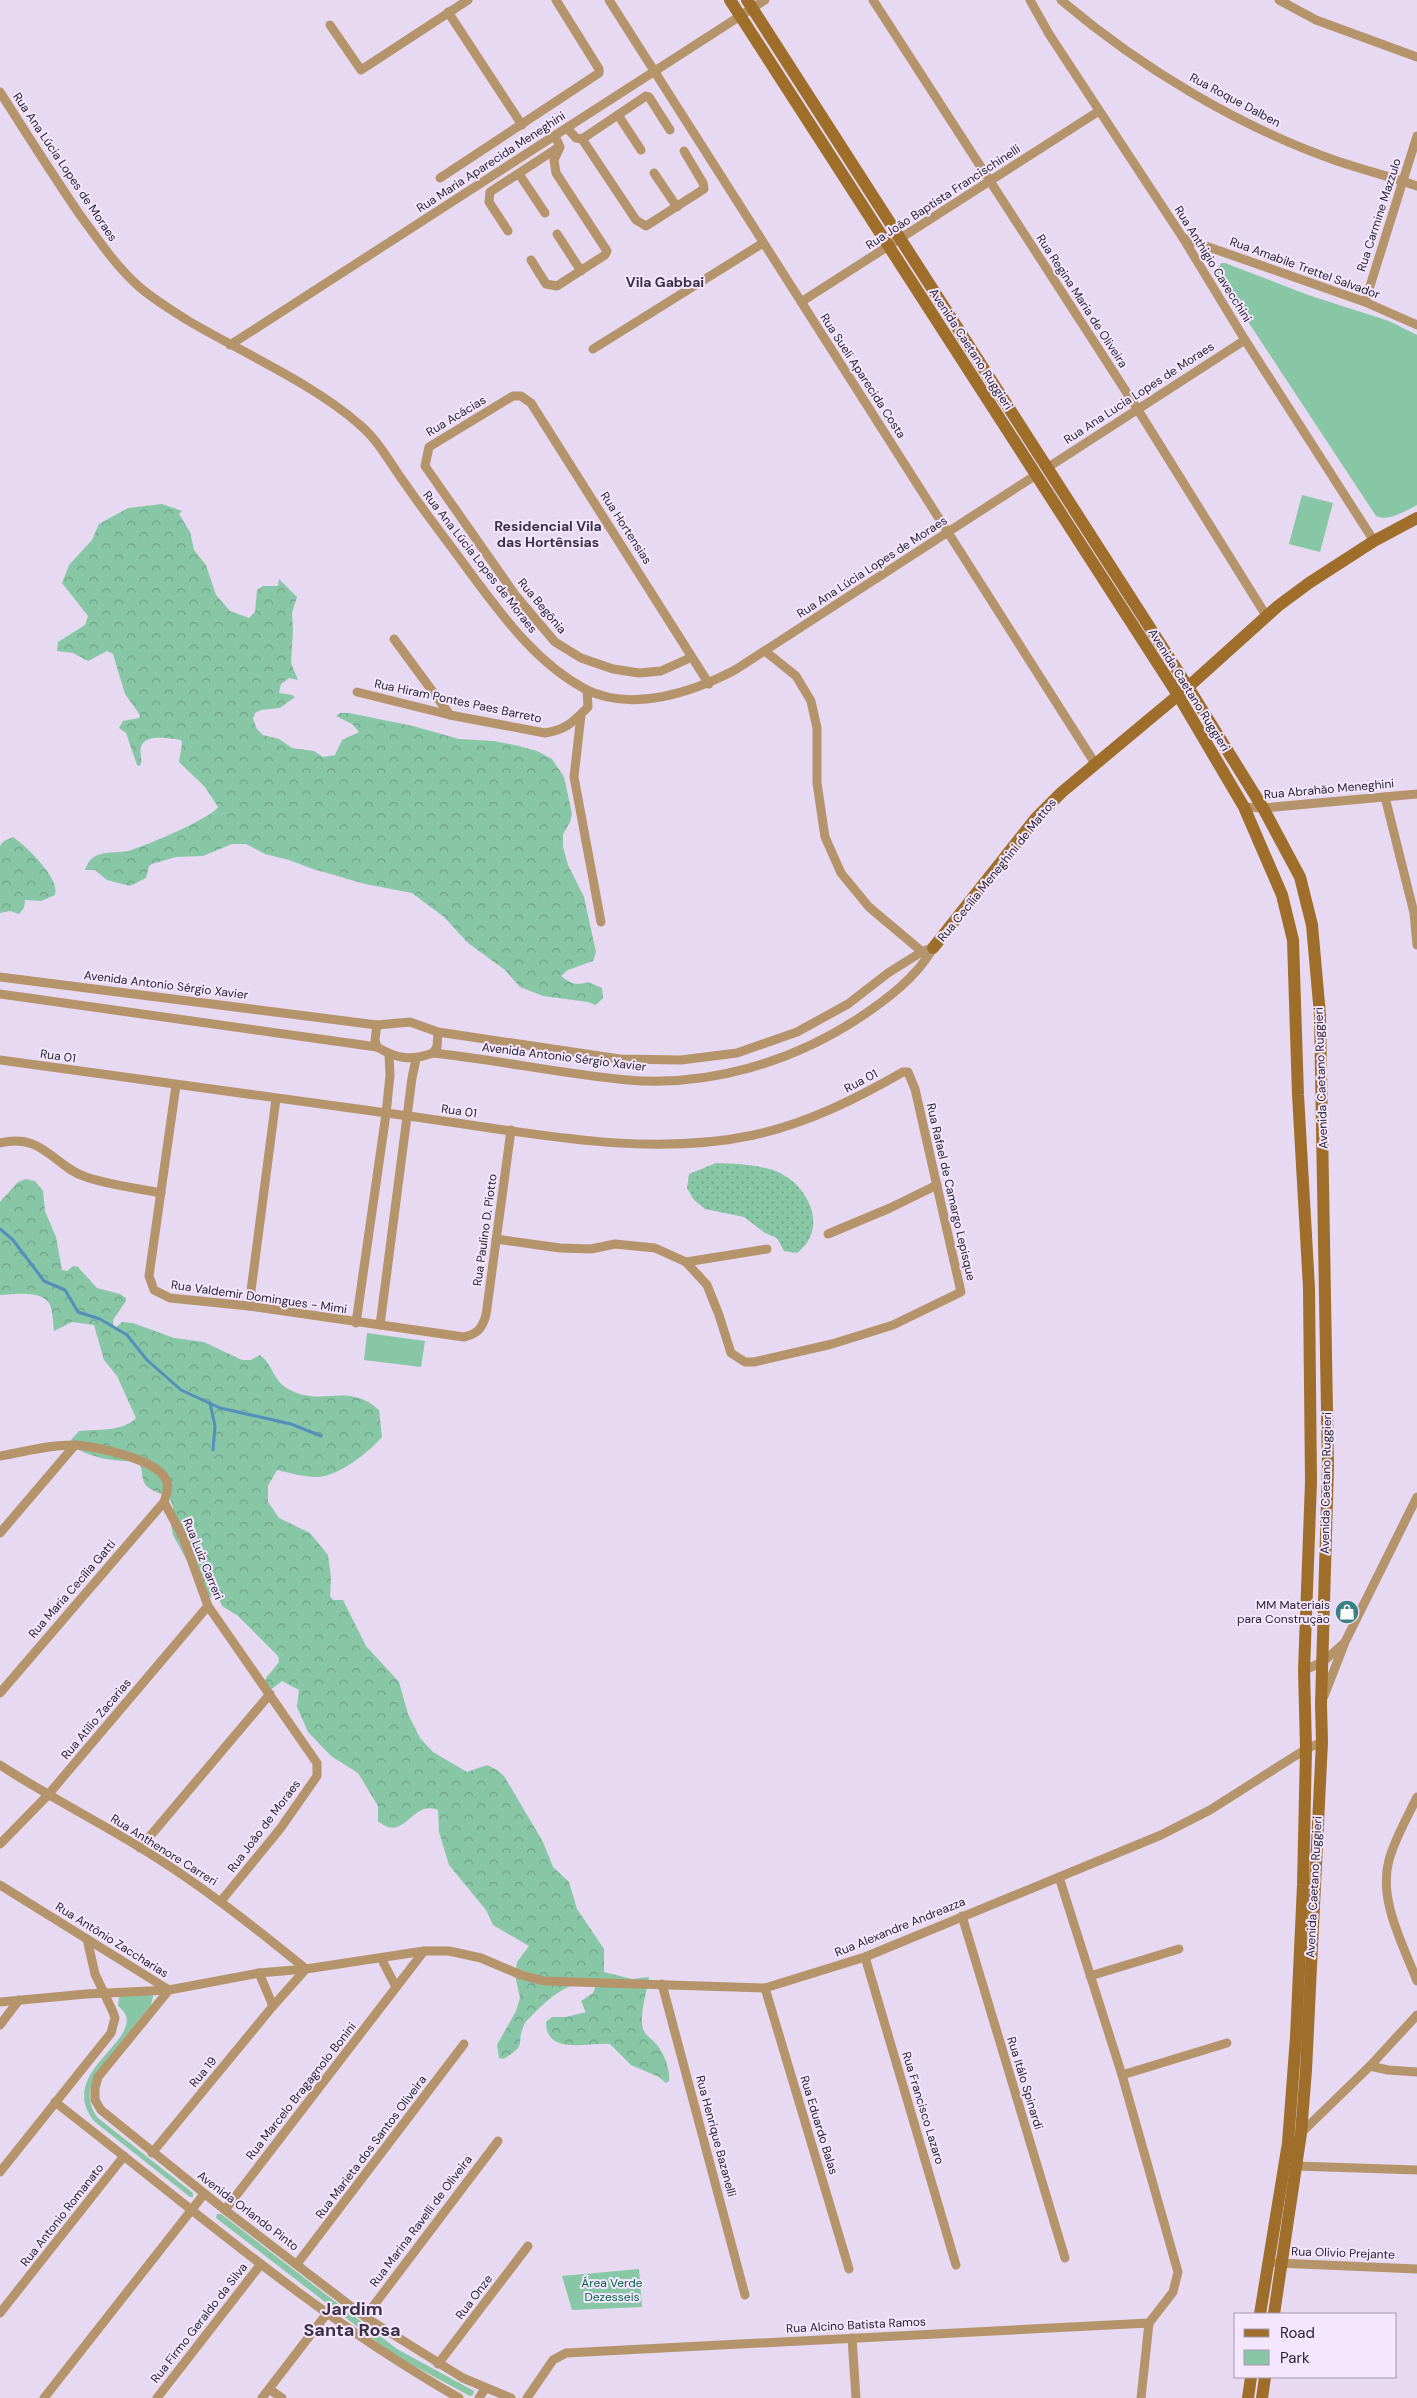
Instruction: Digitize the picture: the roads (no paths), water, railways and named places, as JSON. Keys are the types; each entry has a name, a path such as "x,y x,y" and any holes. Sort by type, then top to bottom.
{"main road":[{"name":"Avenida Caetano Ruggieri","path":"730,0 1036,475 1263,808 1300,877 1312,925 1320,1016 1328,1467 1323,1662 1320,1704 1322,1742 1306,2070 1301,2133 1274,2313"},
{"name":"Avenida Caetano Ruggieri","path":"750,4 1047,468 1183,691 1244,807 1282,894 1293,940 1298,1095 1308,1288 1311,1482 1304,1670 1306,1749 1303,1885 1296,2037 1288,2143 1260,2313"},
{"name":"Rua Cecília Meneghini de Mattos","path":"928,952 1049,804 1309,583 1374,541 1417,518"},
{"path":"1248,2398 1251,2378"},
{"path":"1262,2398 1265,2378"}],"street":[{"path":"330,25 360,70 468,0"},
{"path":"440,178 599,72 556,0"},
{"name":"Rua Sueli Aparecida Costa","path":"609,0 1096,765"},
{"name":"Rua Maria Aparecida Meneghini","path":"230,345 740,16 750,4 765,0"},
{"name":"Rua Regina Maria de Oliveira","path":"873,0 1138,410 1267,617"},
{"name":"Rua Anthigio Cavecchini","path":"1030,0 1049,34 1183,238 1245,340 1374,541"},
{"name":"Rua Roque Dalben","path":"1061,0 1159,73 1217,106 1275,135 1337,161 1417,186"},
{"path":"1279,0 1316,20 1417,57"},
{"path":"448,12 522,125"},
{"name":"Rua Ana Lúcia Lopes de Moraes","path":"0,92 47,168 107,252 134,283 167,307 295,381 361,425 376,442 404,484 508,622 551,666 586,690 613,697 660,698 709,684 765,651 1036,475"},
{"path":"567,128 576,138 582,139 646,96 649,97 670,130"},
{"name":"Rua João Baptista Francischinelli","path":"801,302 1098,111"},
{"path":"618,115 641,150"},
{"path":"554,136 560,147"},
{"name":"Rua Carmine Mazzulo","path":"1365,302 1417,136"},
{"path":"582,139 641,225 646,226 704,189 684,151"},
{"path":"508,231 488,202 490,192 560,147"},
{"path":"531,260 546,284 557,286 604,255 607,251 556,173 554,160 560,147"},
{"path":"654,172 677,207"},
{"path":"519,174 545,213"},
{"path":"556,234 581,271"},
{"name":"Rua Amabile Trettel Salvador","path":"1183,238 1365,302 1417,325"},
{"path":"593,349 763,243"},
{"name":"Rua Ana Lucia Lopes de Moraes","path":"1047,468 1245,340"},
{"name":"Rua Acácias","path":"425,466 429,447 436,441 513,396"},
{"name":"Rua Hortensias","path":"513,396 521,396 531,403 709,684"},
{"name":"Rua Begônia","path":"425,466 516,596 555,642 581,658 613,669 639,673 661,671 692,657"},
{"path":"394,639 450,714"},
{"path":"765,651 796,676 811,701 817,728 817,783 825,837 841,873 870,907 928,952"},
{"path":"586,690 588,707 581,715 574,778 601,922"},
{"name":"Rua Hiram Pontes Paes Barreto","path":"357,692 450,714 544,733 560,730 572,724 581,715"},
{"name":"Rua Abrahão Meneghini","path":"1244,807 1263,808 1417,794"},
{"path":"1384,797 1414,898 1417,945"},
{"name":"Avenida Antonio Sérgio Xavier","path":"0,977 377,1025 410,1022 438,1032 620,1059 681,1060 737,1053 797,1032 848,1004 888,973 928,952"},
{"name":"Avenida Antonio Sérgio Xavier","path":"0,994 377,1048 389,1054 416,1059 433,1053 629,1080 710,1078 777,1060 840,1030 884,1001 928,952"},
{"path":"377,1025 375,1040 377,1048"},
{"path":"433,1053 437,1047 438,1032"},
{"path":"356,1323 386,1114 390,1075 389,1054"},
{"path":"380,1325 416,1059"},
{"name":"Rua 01","path":"0,1060 511,1130 608,1142 678,1145 754,1135 816,1117 867,1093 903,1072"},
{"name":"Rua Rafael de Camargo Lepisque","path":"496,1239 560,1248 592,1249 615,1244 655,1248 686,1262 706,1285 720,1315 728,1345 736,1358 745,1362 754,1362 832,1344 893,1325 960,1293 937,1185 910,1074 903,1072"},
{"name":"Rua Valdemir Domingues - Mimi","path":"176,1085 150,1276 150,1284 154,1290 170,1298 249,1306 356,1323 464,1337 478,1331"},
{"path":"249,1306 276,1099"},
{"name":"Rua Paulino D. Piotto","path":"478,1331 486,1316 511,1130"},
{"path":"0,1143 10,1140 34,1144 85,1177 161,1193"},
{"path":"828,1234 890,1208 937,1185"},
{"path":"686,1262 767,1249"},
{"path":"0,1533 75,1445"},
{"path":"0,1456 75,1445 120,1453 156,1468 166,1478 168,1488 164,1502"},
{"path":"1320,1704 1345,1642 1417,1497"},
{"name":"Rua Luiz Carreri","path":"164,1502 183,1537 208,1606 317,1763"},
{"name":"Rua Maria Cecília Gatti","path":"0,1693 164,1502"},
{"name":"Rua Atilio Zacarias","path":"0,1844 48,1796 208,1606"},
{"path":"1304,1670 1323,1662 1345,1642"},
{"path":"140,1848 270,1694"},
{"name":"Rua Alexandre Andreazza","path":"306,1969 424,1951 448,1951 480,1958 521,1975 544,1981 765,1988 865,1957 1161,1835 1210,1810 1306,1749 1322,1742"},
{"name":"Rua João de Moraes","path":"221,1901 280,1829 317,1776 317,1763"},
{"name":"Rua Anthenore Carreri","path":"0,1765 48,1796 140,1848 221,1901 306,1969"},
{"path":"1417,1797 1388,1861 1386,1884 1390,1907 1417,1981"},
{"path":"1059,1877 1122,2075 1178,2272 1173,2292 1149,2323 1141,2398"},
{"name":"Rua Antônio Zaccharias","path":"0,1885 169,1990 259,1973 306,1969"},
{"name":"Rua Itálo Spinardi","path":"962,1916 1065,2258"},
{"path":"0,2172 111,2033 115,2018 92,1966 87,1940"},
{"path":"1090,1976 1179,1949"},
{"name":"Rua Marcelo Bragagnolo Bonini","path":"225,2210 424,1951"},
{"name":"Rua Francisco Lazaro","path":"865,1957 956,2266"},
{"path":"381,1958 396,1987"},
{"name":"Rua 19","path":"152,2153 273,2006 306,1969"},
{"path":"259,1973 273,2006"},
{"name":"Rua Henrique Bazanelli","path":"662,1984 745,2295"},
{"name":"Rua Eduardo Balas","path":"765,1988 850,2268"},
{"path":"0,2002 103,1993 169,1990"},
{"name":"Avenida Orlando Pinto","path":"169,1990 98,2077 95,2088 95,2100 101,2110 204,2194 365,2317 438,2364 485,2389 511,2398"},
{"path":"0,2025 19,2000"},
{"path":"1301,2133 1370,2066 1417,2015"},
{"path":"1122,2075 1227,2042"},
{"name":"Rua Marieta dos Santos Oliveira","path":"298,2264 464,2044"},
{"path":"1370,2066 1388,2070 1417,2072"},
{"path":"55,2102 261,2264 397,2362 459,2398"},
{"name":"Rua Marina Ravelli de Oliveira","path":"365,2317 498,2141"},
{"name":"Rua Antonio Romanato","path":"0,2313 124,2156"},
{"path":"1297,2166 1417,2170"},
{"path":"44,2398 204,2194"},
{"name":"Rua Onze","path":"438,2364 528,2246"},
{"name":"Rua Olivio Prejante","path":"1268,2262 1417,2269"},
{"name":"Rua Firmo Geraldo da Silva","path":"157,2398 261,2264"},
{"path":"262,2398 328,2312"},
{"name":"Rua Alcino Batista Ramos","path":"527,2398 553,2360 566,2353 1149,2323"},
{"path":"852,2338 856,2398"},
{"path":"269,2389 282,2398"},
{"path":"479,2398 485,2389"}],"waterway":[{"path":"0,1229 13,1240 44,1281 65,1290 78,1312 100,1319 127,1335 147,1360 181,1390 220,1408 291,1424 321,1436"},
{"path":"210,1403 215,1426 213,1450"}],"place":[{"name":"MM Materiais para Construção","path":"1347,1612"}],"district":[{"name":"Vila Gabbai","path":"665,282"},
{"name":"Residencial Vila das Hortênsias","path":"548,534"},
{"name":"Jardim Santa Rosa","path":"352,2319"}],"park label":[{"name":"Área Verde Dezesseis","path":"612,2290"}]}
